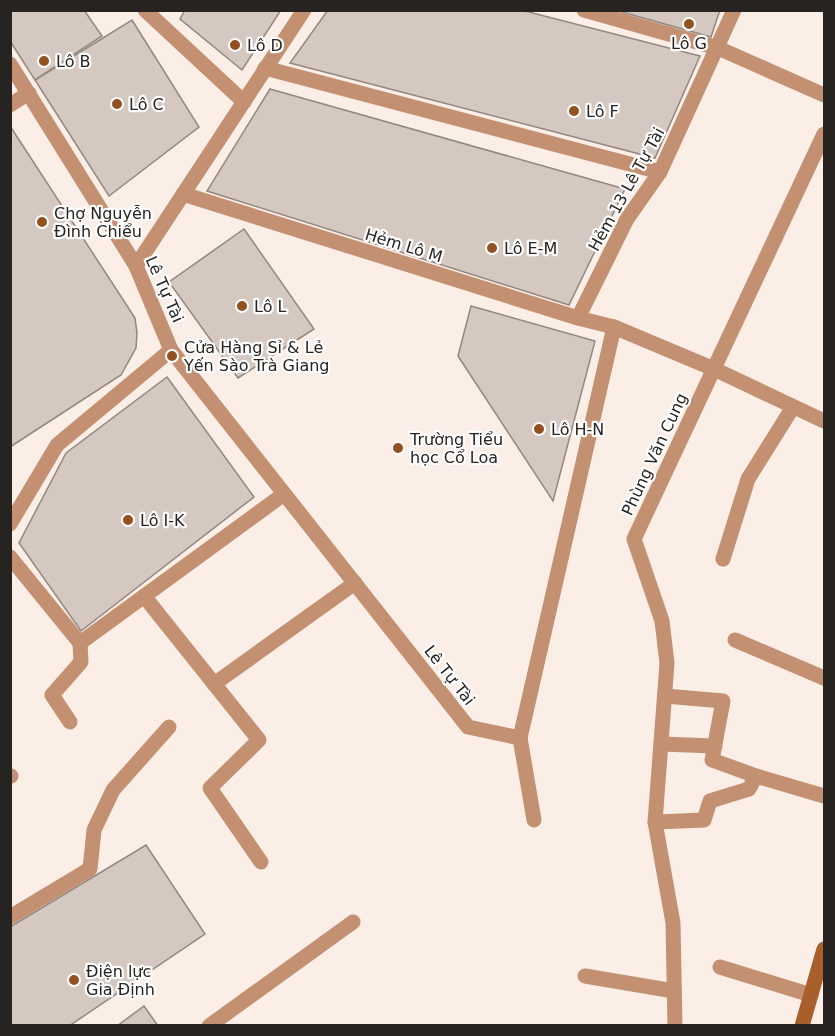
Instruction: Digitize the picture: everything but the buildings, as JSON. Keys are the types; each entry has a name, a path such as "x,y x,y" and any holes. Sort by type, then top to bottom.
{"street":[{"path":"145,10 243,102"},
{"path":"136,266 304,10"},
{"path":"584,10 715,47 825,95"},
{"name":"Hẻm 13 Lê Tự Tài","path":"578,318 627,219 660,172 715,47 734,10"},
{"name":"Lê Tự Tài","path":"10,64 136,266 171,350 468,727 520,738"},
{"path":"265,69 660,172"},
{"path":"10,105 29,93"},
{"name":"Phùng Văn Cung","path":"675,1026 674,923 655,822 667,663 662,621 634,539 825,134"},
{"name":"Hẻm Lô M","path":"183,194 578,318 614,327"},
{"path":"534,820 520,738 614,327 714,369 825,421"},
{"path":"10,524 57,445 171,350"},
{"path":"723,559 748,479 794,407"},
{"path":"80,643 284,494"},
{"path":"10,557 80,643 81,662 52,695 70,722"},
{"path":"214,684 355,583"},
{"path":"144,596 259,740 210,788 261,862"},
{"path":"735,640 825,678"},
{"path":"665,696 723,701 712,760 756,776 825,796"},
{"path":"10,917 90,869 94,830 113,790 169,727"},
{"path":"661,744 715,746"},
{"path":"655,822 704,820 710,801 749,789 756,776"},
{"path":"209,1026 353,922"},
{"path":"802,1026 825,949"},
{"path":"720,967 811,995"},
{"path":"585,976 674,991"}],"place":[{"name":"Lô G","path":"689,24"},
{"name":"Lô D","path":"235,45"},
{"name":"Lô B","path":"44,61"},
{"name":"Lô C","path":"117,104"},
{"name":"Lô F","path":"574,111"},
{"name":"Chợ Nguyễn Đình Chiểu","path":"42,222"},
{"name":"Lô E-M","path":"492,248"},
{"name":"Lô L","path":"242,306"},
{"name":"Cửa Hàng Sỉ & Lẻ Yến Sào Trà Giang","path":"172,356"},
{"name":"Lô H-N","path":"539,429"},
{"name":"Trường Tiểu học Cổ Loa","path":"398,448"},
{"name":"Lô I-K","path":"128,520"},
{"name":"Điện lực Gia Định","path":"74,980"}]}
